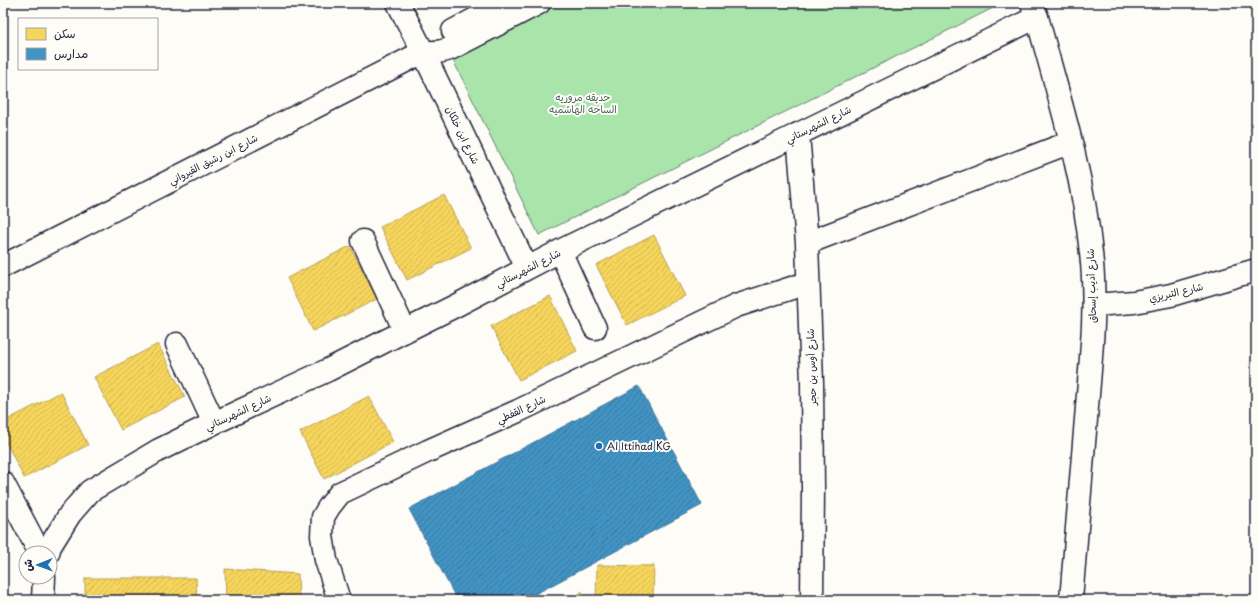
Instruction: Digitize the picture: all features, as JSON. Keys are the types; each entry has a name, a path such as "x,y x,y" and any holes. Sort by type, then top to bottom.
{"street":[{"name":"شارع ابن خلكان","path":"398,3 424,52 528,268"},
{"name":"شارع ابن رشيق القيرواني","path":"3,266 424,52 437,39 505,3"},
{"name":"شارع ابن رشيق القيرواني","path":"424,52 443,52 539,3"},
{"name":"شارع الشهرستاني","path":"51,545 70,514 90,491 159,450 328,370 560,251 798,134 1034,10"},
{"name":"شارع أديب إسحاق","path":"1034,10 1071,142 1082,191 1092,253 1094,305 1089,388 1071,600"},
{"name":"شارع أوس بن حجر","path":"798,134 807,243 807,283 812,383 812,600"},
{"path":"807,243 1071,142"},
{"path":"363,241 404,331"},
{"path":"560,251 595,328"},
{"name":"شارع التبريزي","path":"1094,305 1134,302 1171,295 1256,270"},
{"name":"شارع القفطي","path":"339,600 326,560 322,536 323,518 329,507 340,493 428,451 518,411 736,306 807,283"},
{"path":"177,344 214,423"},
{"path":"3,483 36,545"},
{"path":"43,600 44,585"}],"green space":[{"name":"حديقه مروريه الساحه الهاشميه","path":"557,3 995,3 997,6 539,235 451,56"}],"building: سكن":[{"path":"444,195 471,248 407,280 380,227"},
{"path":"654,235 685,296 627,325 596,265"},
{"path":"350,246 377,299 313,331 287,278"},
{"path":"550,296 577,351 519,380 491,326"},
{"path":"158,344 185,397 121,430 94,377"},
{"path":"61,392 88,445 24,478 3,436 3,422"},
{"path":"369,396 393,442 324,479 300,432"},
{"path":"597,565 654,566 653,600 596,600"},
{"path":"225,569 298,574 299,600 226,600"},
{"path":"85,578 196,578 197,600 85,600"},
{"path":"582,591 581,600 573,600"}],"building: مدارس":[{"name":"Al Ittihad KG","path":"639,386 702,505 524,600 457,600 409,509"}],"place":[{"name":"Al Ittihad KG","path":"599,446"}]}
